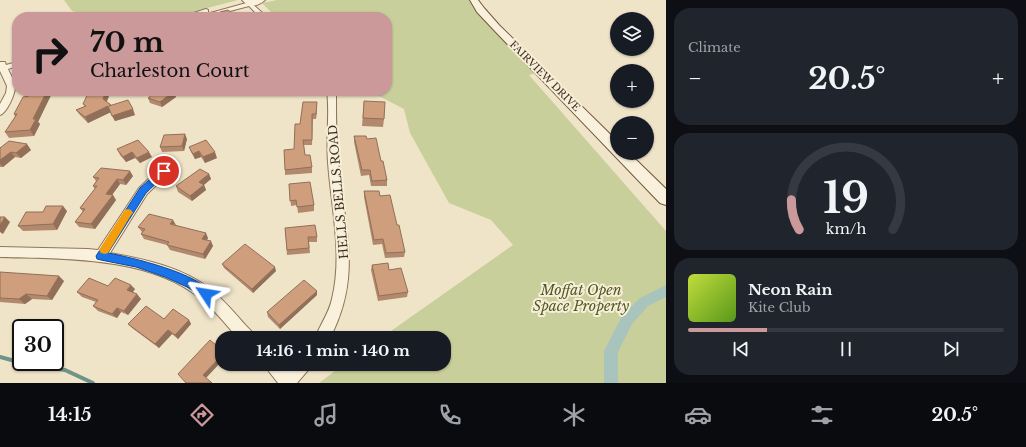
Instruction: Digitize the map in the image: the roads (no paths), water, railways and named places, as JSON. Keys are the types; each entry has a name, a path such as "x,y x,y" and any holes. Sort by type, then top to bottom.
{"main road":[{"name":"FAIRVIEW DRIVE","path":"474,0 480,10 496,27 610,143"},
{"path":"627,160 666,199"}],"street":[{"path":"214,12 249,1 261,0"},
{"path":"249,1 259,12"},
{"path":"1,66 12,62"},
{"path":"1,66 12,65"},
{"path":"0,112 10,93 11,86 1,66"},
{"name":"HELLS BELLS ROAD","path":"327,331 333,317 341,290 344,269 343,242 331,138 332,96"},
{"path":"101,256 143,191 164,171"},
{"path":"0,252 88,254 136,263 168,273 191,284 206,294 241,331"},
{"path":"278,371 287,383 298,371"}],"waterway":[{"path":"611,383 611,351 627,320 644,302 666,291"},
{"path":"0,357 26,364 65,370 93,383"}],"park label":[{"name":"Moffat Open Space Property","path":"581,298"}]}
